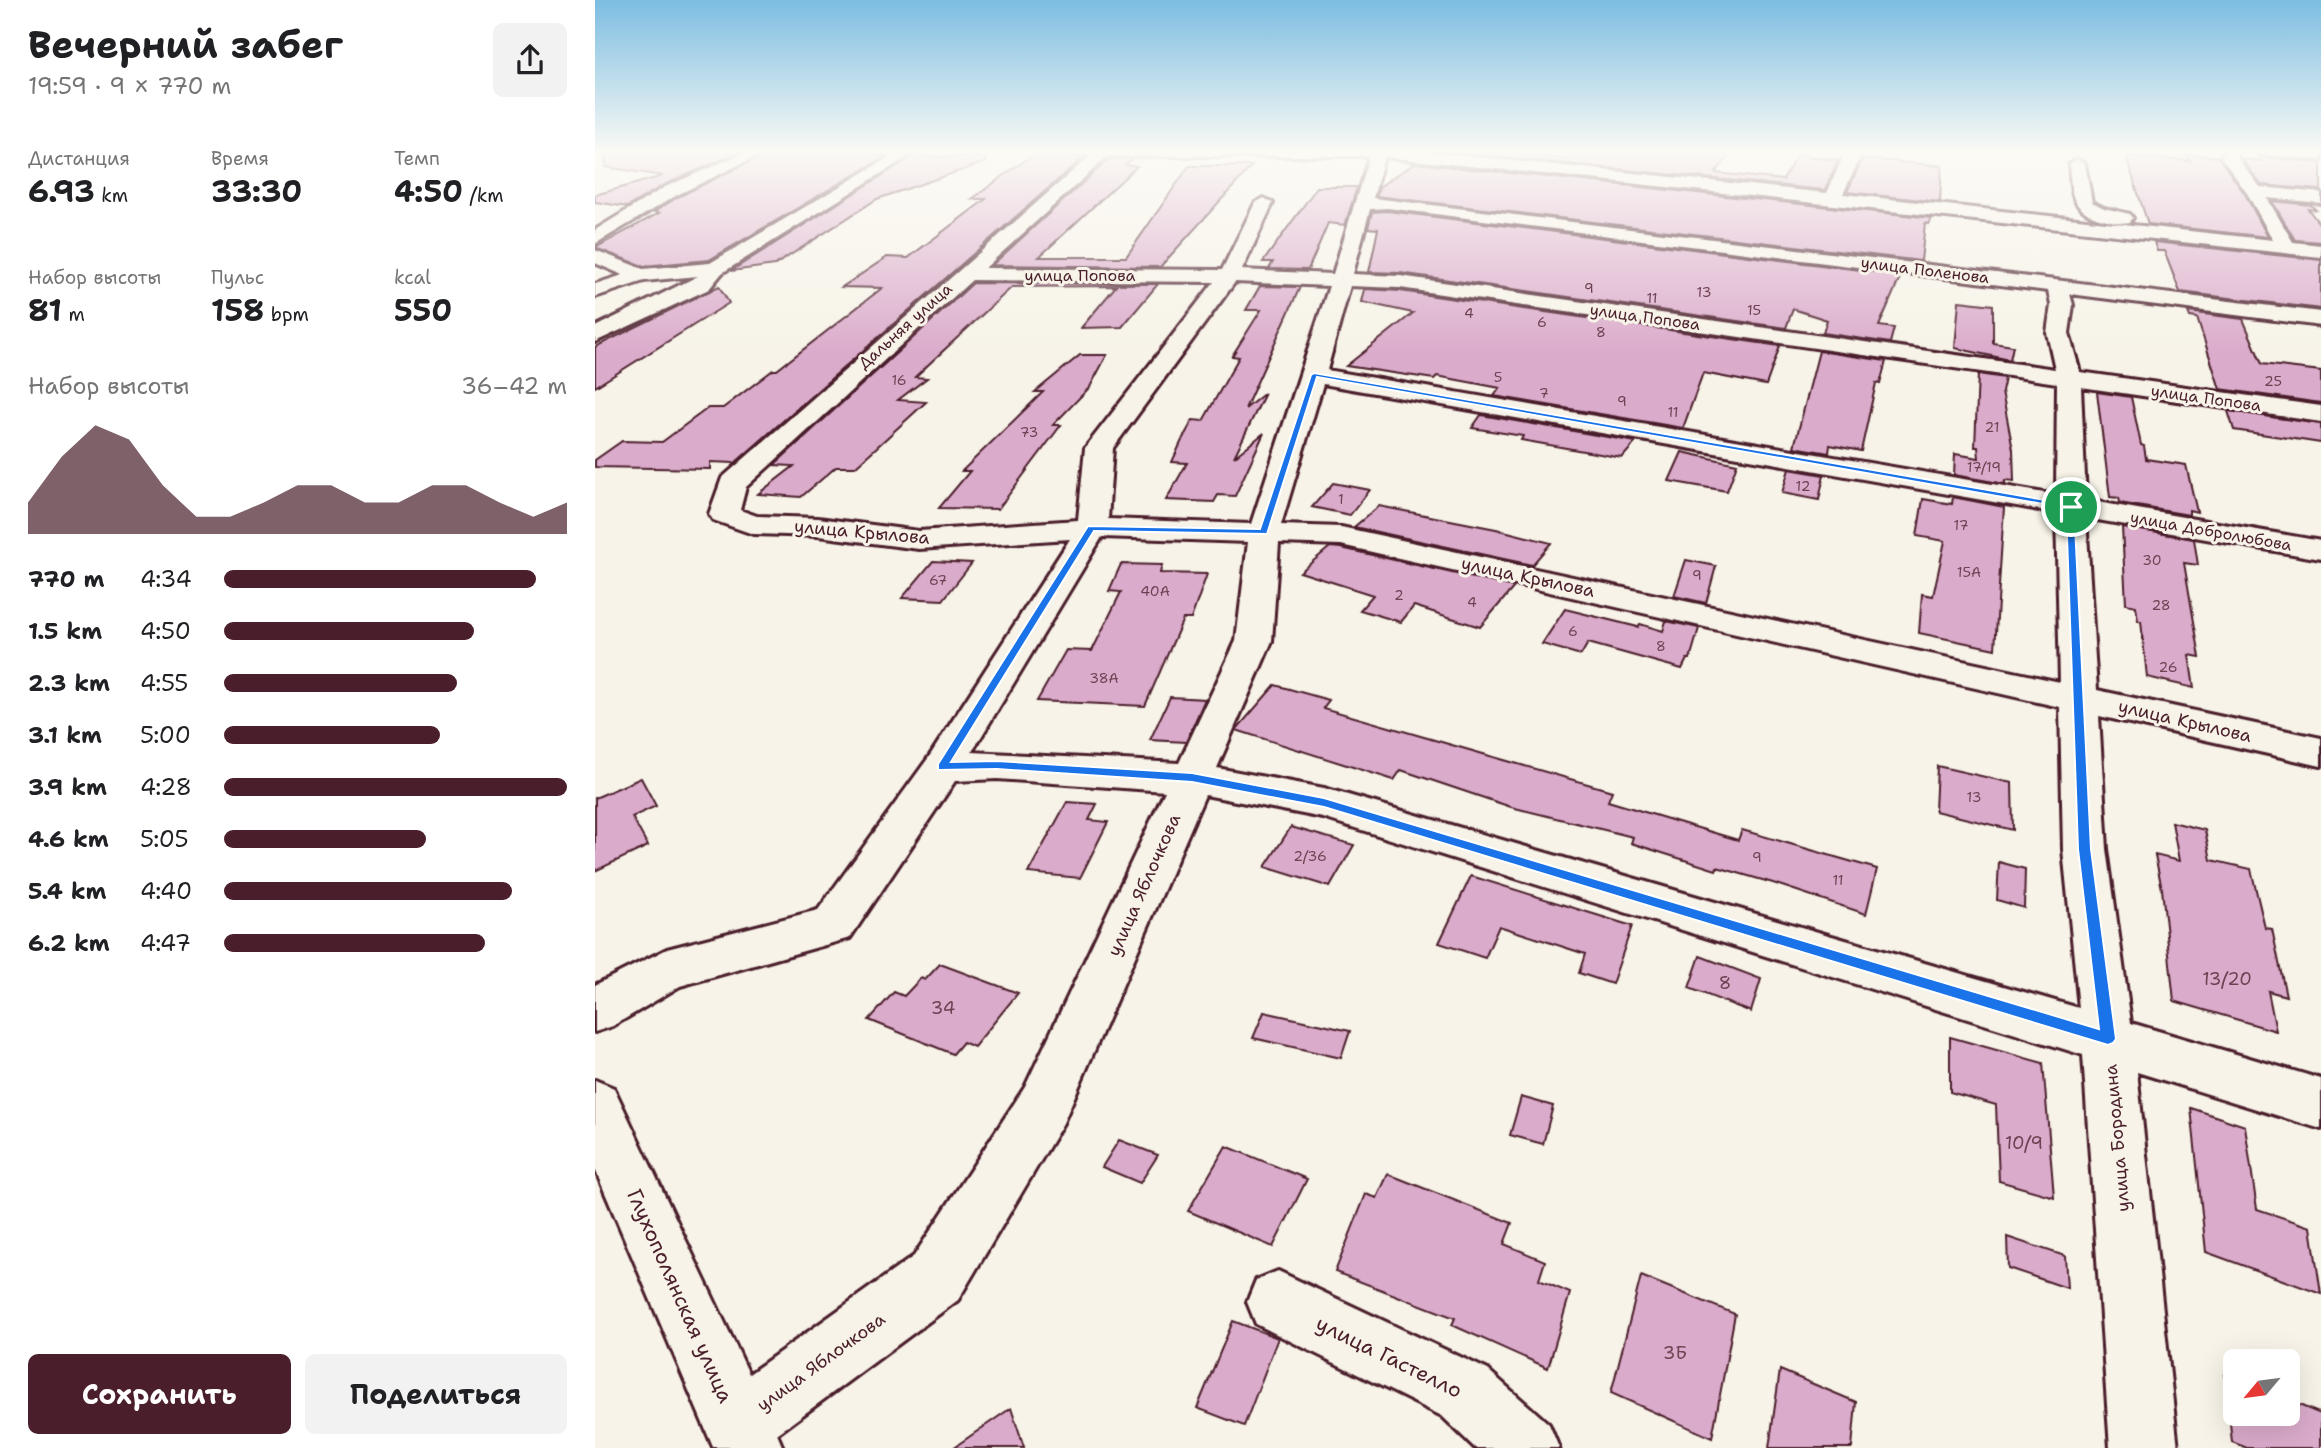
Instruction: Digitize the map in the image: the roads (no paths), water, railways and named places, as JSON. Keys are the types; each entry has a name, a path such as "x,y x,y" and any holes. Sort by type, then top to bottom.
{"street":[{"path":"595,238 626,219"},
{"path":"595,335 702,285 715,269 798,219"},
{"name":"Дальняя улица","path":"724,514 732,484 1027,219"},
{"path":"595,1010 667,970 833,925 943,767 1092,528 1099,448 1229,276 1257,219"},
{"name":"улица Яблочкова","path":"743,1435 936,1278 1044,1105 1254,641 1264,532 1314,375 1359,219"},
{"name":"улица Поленова","path":"1509,219 2321,318"},
{"path":"2026,219 2321,251"},
{"path":"2120,219 2190,237"},
{"path":"2270,219 2286,247"},
{"path":"595,256 641,275"},
{"path":"595,291 641,275 715,269"},
{"name":"улица Попова","path":"964,274 1229,276 1399,282 2321,414"},
{"name":"улица Бородина","path":"2057,286 2061,305 2058,334 2069,378 2071,507 2085,849 2108,1039 2144,1448"},
{"name":"улица Добролюбова","path":"1314,375 2321,550"},
{"name":"улица Крылова","path":"724,514 753,525 818,527 919,540 1092,528 1341,536 2321,752"},
{"path":"943,767 997,765 1192,778 1324,803 2321,1104"},
{"name":"Глухополянская улица","path":"595,1105 743,1435"},
{"name":"улица Гастелло","path":"1278,1302 1465,1393 1525,1448"}]}
